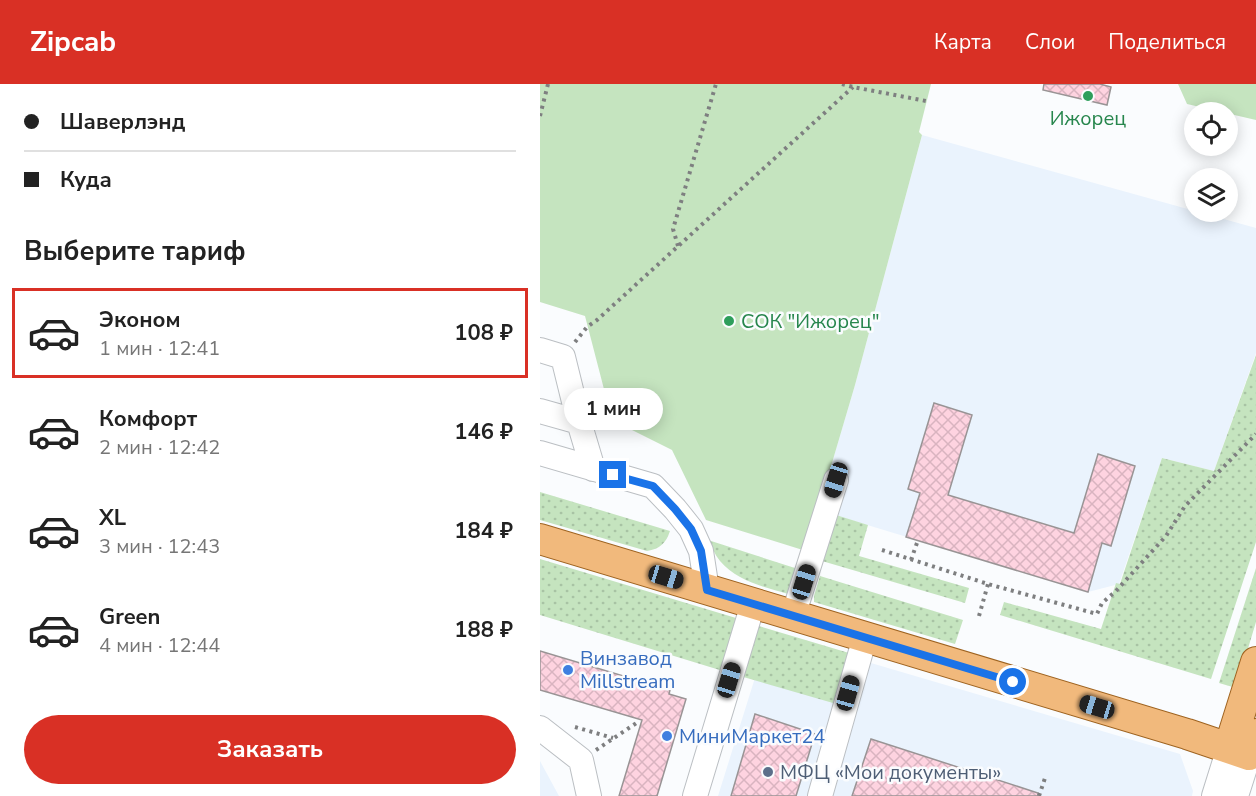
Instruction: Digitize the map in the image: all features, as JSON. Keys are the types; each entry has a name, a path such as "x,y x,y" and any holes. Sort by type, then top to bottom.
{"main road":[{"path":"540,539 1187,734 1248,748 1256,662"}],"street":[{"path":"540,350 563,357 593,469"},
{"path":"540,411 579,422"},
{"path":"540,453 653,486 691,529 701,551 707,590"},
{"path":"793,616 836,480"},
{"path":"695,796 753,604"},
{"path":"820,796 865,637"},
{"path":"540,728 581,760 589,796"},
{"path":"1214,796 1248,748"},
{"path":"1236,796 1248,748"}],"path":[{"path":"540,116 548,84"},
{"path":"678,246 673,229 716,84"},
{"path":"842,84 926,101"},
{"path":"866,90 873,84"},
{"path":"587,327 853,87"},
{"path":"882,550 988,584 1097,614 1102,603 1116,591 1166,536 1185,506 1256,434"},
{"path":"911,560 918,540"},
{"path":"979,616 988,584"},
{"path":"581,760 638,722"},
{"path":"1039,796 1045,778"}],"shaded area":[{"path":"922,135 1184,208 1184,222 1234,222 1256,228 1256,353 1214,471 1162,458 1119,584 1088,592 818,510 855,385"},
{"path":"769,633 1180,754 1193,791 1192,796 718,796"},
{"path":"540,761 559,796 540,796"}],"green space":[{"name":"СОК \"Ижорец\"","path":"540,84 931,84 919,132 922,135 855,385 806,551 706,520 672,450 612,420 585,316 540,302"},
{"path":"1178,84 1256,84 1256,120 1238,116 1238,102 1186,102"},
{"path":"1256,355 1256,542 1211,679 1000,615 1004,602 1101,629 1116,583 1120,584 1162,458 1214,471"},
{"path":"540,492 670,531 662,545 647,551 540,520"},
{"path":"836,515 868,525 859,556 969,588 965,603 822,561"},
{"path":"708,540 798,569 788,594 734,574 720,561"},
{"path":"540,559 736,618 737,625 723,671 540,615"},
{"path":"1256,568 1256,622 1236,688 1219,683"},
{"path":"820,576 963,620 955,644 814,602"},
{"path":"759,626 849,653 833,703 740,676 755,630"}],"building":[{"name":"Ижорец","path":"1044,84 1100,84 1111,87 1107,105 1043,90"},
{"path":"934,403 972,415 948,495 1074,533 1098,454 1135,466 1111,546 1102,543 1088,592 906,537 920,493 908,489"},
{"path":"540,651 670,690 669,694 686,699 657,796 619,796 642,720 540,690"},
{"path":"755,714 815,734 796,796 731,796"},
{"path":"871,739 1038,793 1038,796 852,796"}],"place":[{"name":"Ижорец","path":"1088,96"},
{"name":"СОК \"Ижорец\"","path":"729,321"},
{"name":"Винзавод Millstream","path":"568,670"},
{"name":"МиниМаркет24","path":"667,736"},
{"name":"МФЦ «Мои документы»","path":"768,772"}],"route":[{"path":"613,475 653,486 675,509 691,529 701,551 707,590 1013,682"}]}
